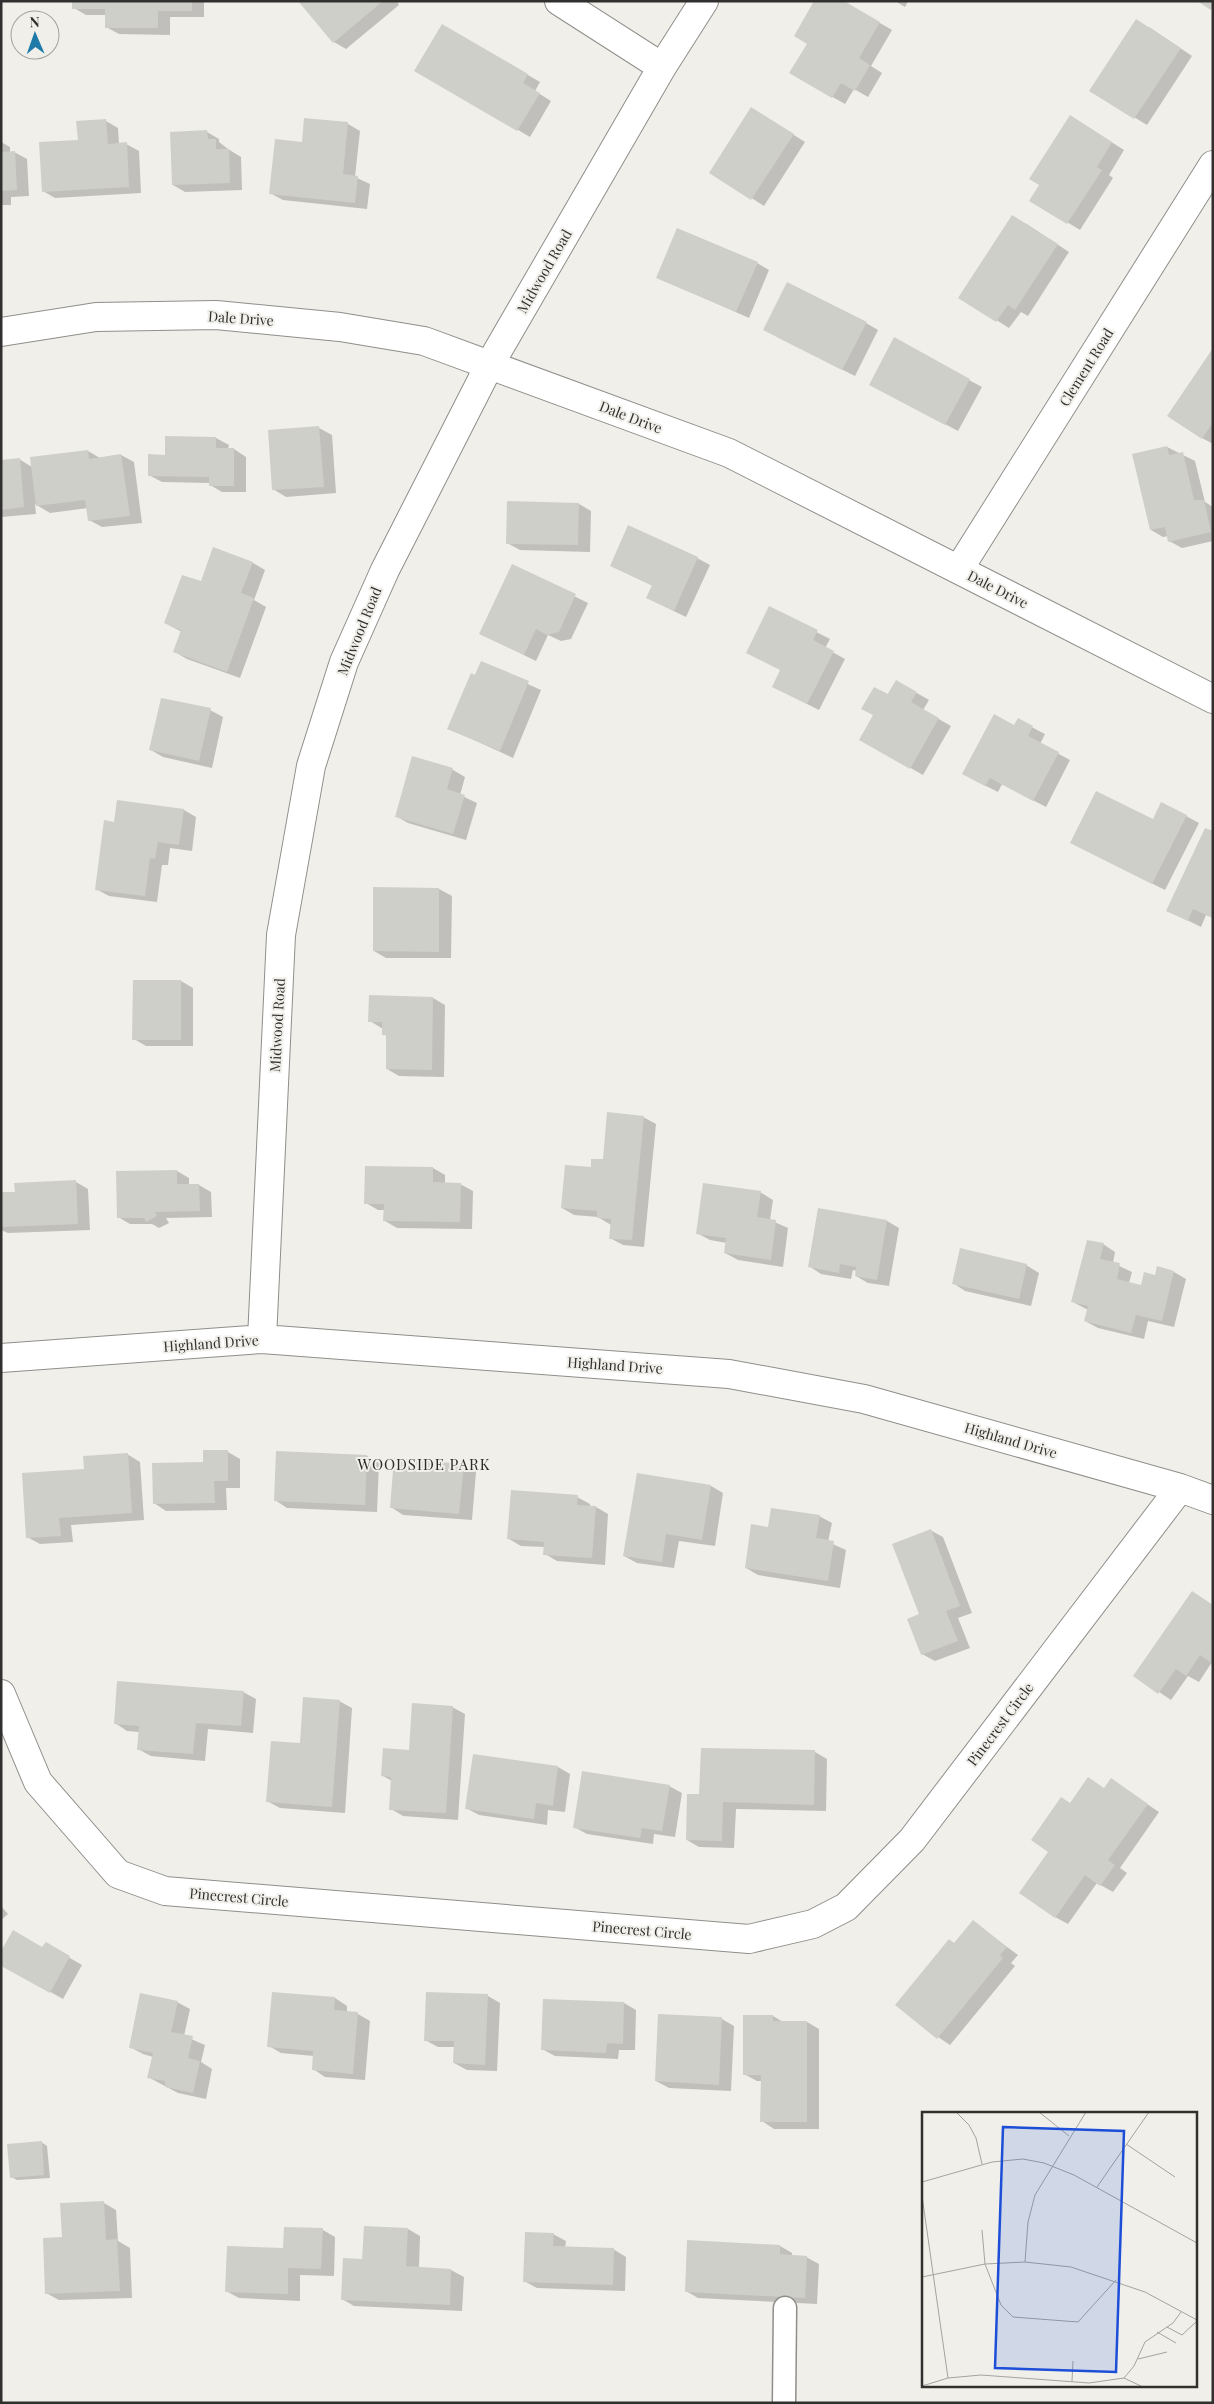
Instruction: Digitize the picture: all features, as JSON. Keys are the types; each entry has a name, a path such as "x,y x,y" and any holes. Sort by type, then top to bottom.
{"street":[{"path":"559,1 662,67"},
{"name":"Midwood Road","path":"262,1339 281,935 311,766 344,662 384,570 490,364 662,67 704,1"},
{"name":"Clement Road","path":"959,569 1213,165"},
{"name":"Dale Drive","path":"1,332 96,317 216,315 340,327 424,341 729,454 1213,699"},
{"name":"Highland Drive","path":"1,1358 262,1339 729,1374 864,1399 1180,1488 1213,1500"},
{"name":"Pinecrest Circle","path":"1,1694 38,1782 118,1874 165,1892 749,1939 813,1924 846,1907 912,1840 1180,1488"}],"lane":[{"path":"784,2403 785,2308"}],"building":[{"path":"72,1 192,1 192,11 158,11 158,28 105,28 105,9 72,9"},
{"path":"298,1 383,1 333,43"},
{"path":"814,1 844,1 880,22 859,58 870,65 855,91 841,83 832,98 789,73 807,44 794,36"},
{"path":"1197,1 1213,1 1213,6 1211,10"},
{"path":"1136,19 1181,48 1134,119 1089,91"},
{"path":"442,24 528,74 523,83 540,93 517,131 414,71"},
{"path":"751,107 794,134 751,200 709,173"},
{"path":"1070,115 1112,142 1097,167 1102,170 1067,224 1029,201 1039,185 1029,179"},
{"path":"304,118 348,122 343,174 358,176 355,203 269,194 275,139 302,142"},
{"path":"106,119 108,144 127,142 129,187 42,192 39,142 78,140 76,121"},
{"path":"207,130 208,139 216,139 216,149 229,149 230,183 172,185 170,132"},
{"path":"15,151 17,190 1,191 1,152"},
{"path":"1012,215 1058,244 1015,310 1008,305 996,322 958,298"},
{"path":"677,228 758,262 736,312 656,278"},
{"path":"787,282 867,322 842,370 763,330"},
{"path":"894,337 970,379 945,425 869,385"},
{"path":"1213,348 1213,422 1202,439 1167,416"},
{"path":"319,426 324,487 272,490 268,430"},
{"path":"165,436 216,437 216,448 234,448 234,486 209,486 209,477 148,476 148,454 165,455"},
{"path":"1167,446 1169,455 1183,452 1194,500 1204,500 1211,532 1168,542 1165,527 1150,530 1132,454"},
{"path":"88,450 89,459 121,454 130,516 88,521 85,500 36,506 30,457"},
{"path":"20,458 24,507 1,510 1,460"},
{"path":"507,501 579,503 578,545 506,544"},
{"path":"628,525 698,557 674,611 646,598 652,585 610,566"},
{"path":"213,547 253,562 241,593 254,598 227,672 173,652 181,630 164,623 182,575 201,581"},
{"path":"512,564 576,594 559,632 547,635 536,629 524,655 479,634"},
{"path":"769,606 818,630 813,640 834,651 807,704 772,687 780,670 746,653"},
{"path":"481,661 529,681 500,751 447,729 471,673 475,675"},
{"path":"896,680 917,692 911,702 939,718 910,769 859,740 873,715 861,709 874,687 888,694"},
{"path":"161,698 211,708 199,761 149,750"},
{"path":"994,714 1014,725 1018,718 1033,726 1028,736 1059,752 1033,801 990,778 985,786 962,774"},
{"path":"412,756 453,768 447,789 465,795 453,834 395,817"},
{"path":"1096,791 1153,819 1161,802 1187,815 1152,884 1070,843"},
{"path":"117,800 184,809 179,845 158,842 155,859 150,858 145,896 95,890 104,820 114,822"},
{"path":"1205,828 1213,831 1213,918 1193,909 1188,921 1166,911"},
{"path":"373,887 439,888 439,952 373,951"},
{"path":"133,980 181,980 181,1040 132,1040"},
{"path":"369,995 433,997 432,1070 386,1069 386,1035 382,1035 382,1022 368,1022"},
{"path":"607,1112 644,1116 632,1240 609,1239 611,1219 597,1218 597,1211 561,1208 565,1165 591,1167 591,1159 603,1159"},
{"path":"365,1166 433,1167 433,1182 461,1183 460,1222 383,1221 384,1204 364,1204"},
{"path":"177,1170 177,1184 199,1184 200,1211 155,1212 157,1216 146,1222 144,1218 117,1218 116,1171"},
{"path":"76,1180 78,1224 1,1227 1,1192 15,1192 14,1183"},
{"path":"703,1183 761,1191 757,1217 776,1220 771,1260 724,1253 726,1238 696,1234"},
{"path":"818,1208 887,1220 877,1280 855,1276 856,1267 840,1264 839,1273 808,1267"},
{"path":"1087,1240 1104,1243 1100,1259 1120,1263 1117,1279 1141,1285 1144,1272 1155,1275 1157,1266 1174,1271 1162,1321 1136,1315 1131,1333 1084,1321 1088,1306 1071,1302"},
{"path":"960,1248 1027,1264 1019,1299 952,1284"},
{"path":"203,1450 228,1450 228,1481 214,1481 215,1503 153,1504 152,1463 203,1462"},
{"path":"276,1451 367,1455 365,1505 274,1501"},
{"path":"128,1453 132,1513 59,1518 61,1536 26,1538 22,1473 84,1469 83,1456"},
{"path":"394,1458 464,1464 459,1514 390,1508"},
{"path":"637,1473 711,1485 702,1540 666,1534 662,1562 623,1556"},
{"path":"511,1490 578,1495 577,1505 596,1506 592,1558 543,1555 544,1542 507,1539"},
{"path":"771,1508 820,1515 816,1538 834,1541 828,1581 745,1568 751,1524 768,1527"},
{"path":"931,1529 960,1606 946,1611 958,1641 921,1655 907,1619 919,1614 892,1544"},
{"path":"1192,1591 1213,1605 1213,1664 1200,1655 1186,1676 1176,1669 1158,1694 1133,1676"},
{"path":"117,1681 244,1691 241,1726 196,1723 193,1754 137,1750 139,1726 114,1724"},
{"path":"303,1697 340,1700 332,1807 266,1802 271,1741 300,1743"},
{"path":"412,1703 453,1706 446,1813 389,1810 391,1777 381,1776 383,1748 409,1750"},
{"path":"701,1748 815,1750 814,1805 723,1802 722,1841 686,1840 687,1794 699,1794"},
{"path":"473,1754 558,1766 553,1806 536,1803 534,1819 465,1809"},
{"path":"582,1771 670,1785 662,1831 642,1828 640,1838 573,1828"},
{"path":"1088,1777 1104,1788 1111,1778 1148,1804 1108,1860 1115,1865 1100,1886 1085,1875 1055,1918 1019,1893 1048,1852 1031,1840 1061,1797 1070,1803"},
{"path":"973,1920 1007,1947 1000,1955 1003,1958 937,2039 895,2005 949,1939 954,1943"},
{"path":"13,1930 42,1947 46,1942 70,1956 50,1993 1,1966 1,1951"},
{"path":"272,1992 335,1997 334,2010 358,2012 353,2074 312,2070 313,2051 267,2047"},
{"path":"426,1992 488,1994 485,2065 453,2063 454,2041 424,2041"},
{"path":"140,1993 178,2001 171,2032 193,2036 188,2058 200,2061 193,2093 165,2087 165,2081 147,2078 153,2053 129,2048"},
{"path":"543,1999 624,2002 623,2044 607,2043 606,2053 541,2050"},
{"path":"658,2014 722,2017 719,2085 655,2081"},
{"path":"743,2015 773,2015 773,2021 807,2021 807,2122 760,2122 761,2075 743,2075"},
{"path":"42,2141 44,2175 10,2178 7,2144"},
{"path":"104,2201 106,2240 117,2239 120,2291 45,2294 43,2238 62,2237 60,2203"},
{"path":"364,2226 408,2228 406,2266 451,2269 450,2305 341,2300 343,2258 362,2259"},
{"path":"284,2227 323,2228 321,2269 288,2268 288,2294 225,2292 227,2246 283,2248"},
{"path":"525,2232 554,2233 553,2246 614,2248 613,2285 523,2282"},
{"path":"687,2240 780,2245 780,2254 807,2256 805,2298 685,2292"}],"district":[{"name":"WOODSIDE PARK","path":"424,1464"}]}
